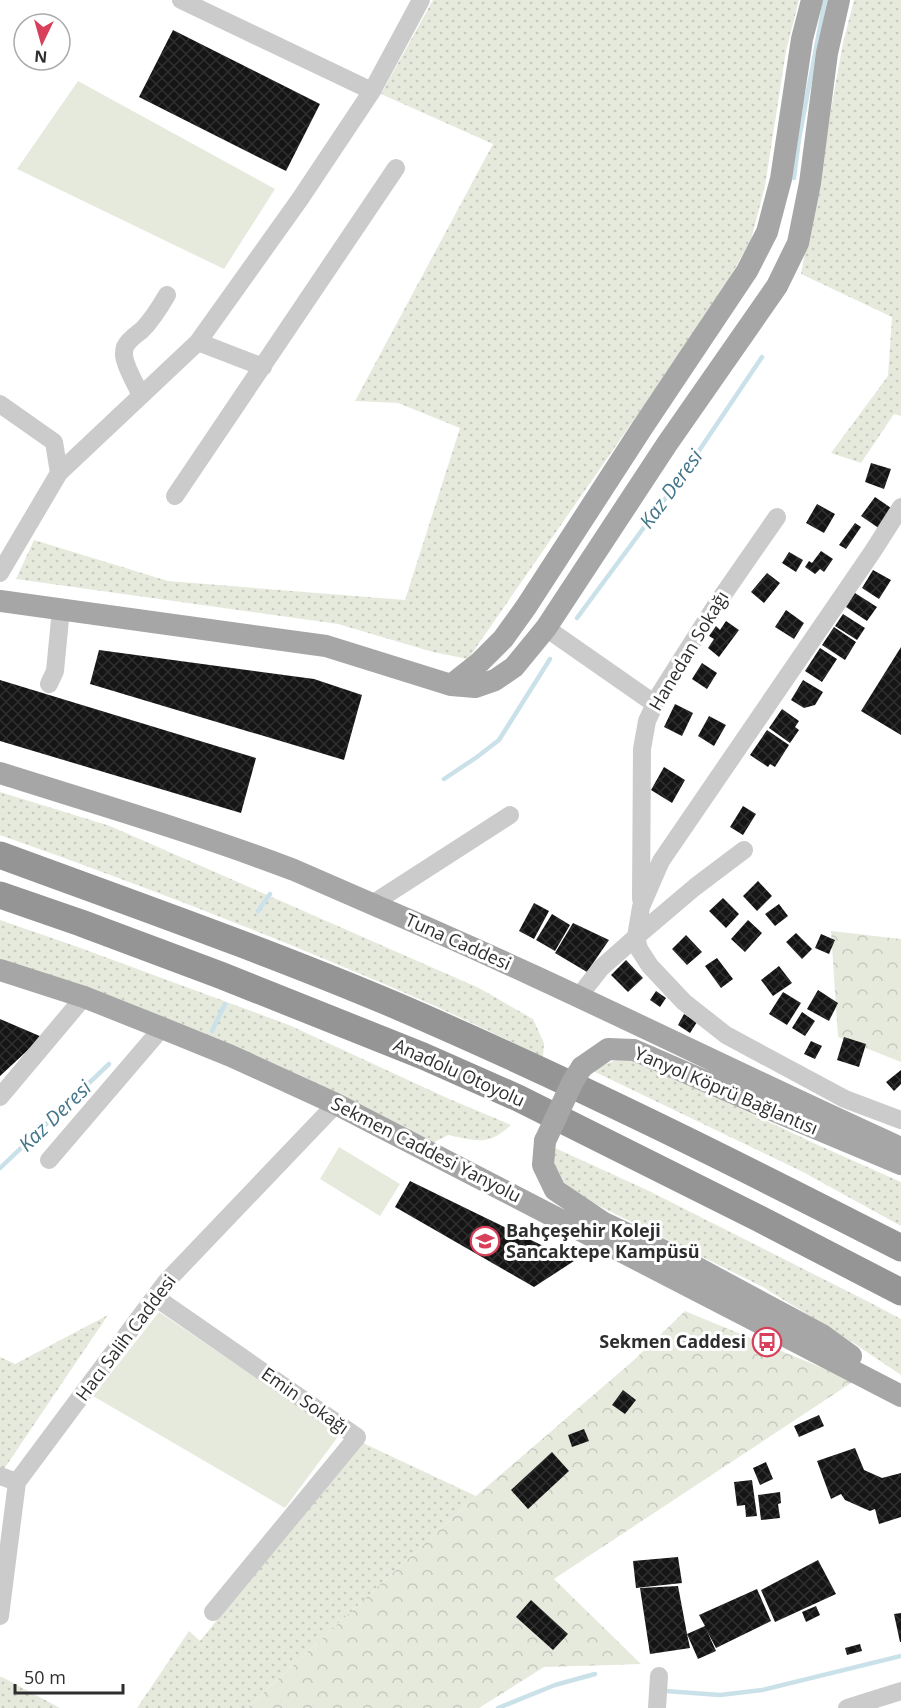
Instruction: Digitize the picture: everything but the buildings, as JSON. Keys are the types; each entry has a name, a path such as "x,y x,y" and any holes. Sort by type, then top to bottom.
{"highway":[{"name":"Anadolu Otoyolu","path":"0,855 230,939 417,1015 650,1121 901,1248"},
{"name":"Anadolu Otoyolu","path":"0,895 220,975 423,1056 518,1098 901,1292"}],"main road":[{"path":"451,685 480,662 503,639 526,607 747,271 767,232 781,179 802,39 812,0"},
{"path":"0,601 326,646 451,685 475,687 495,680 514,667 546,628 667,444 777,286 798,243 810,183 827,53 839,0"},
{"name":"Tuna Caddesi","path":"0,773 221,844 295,871 444,934 901,1148"},
{"name":"Sekmen Caddesi Yanyolu","path":"0,970 84,997 162,1028 231,1056 336,1104 901,1394"},
{"name":"Yanyol Köprü Bağlantısı","path":"901,1164 634,1050 608,1049 582,1067 573,1081 545,1141 543,1165 555,1190 604,1223 681,1260 822,1335 901,1394"}],"street":[{"path":"181,0 372,92"},
{"path":"0,573 59,473 198,342 300,199 372,92 421,0"},
{"path":"175,496 396,168"},
{"path":"141,396 127,368 123,353 130,339 143,329 167,295"},
{"path":"198,342 263,367"},
{"path":"0,404 54,441 59,473"},
{"path":"901,507 661,861 641,907 636,937 639,949 650,966 684,1002 726,1035 845,1099 901,1120"},
{"name":"Hanedan Sokağı","path":"641,907 642,749 647,721 655,704 716,605 777,517"},
{"path":"49,684 55,671 61,609"},
{"path":"546,628 655,704"},
{"path":"372,904 510,815"},
{"path":"579,996 602,968 636,937 695,887 744,850"},
{"path":"0,1097 84,997"},
{"path":"49,1160 162,1028"},
{"name":"Hacı Salih Caddesi","path":"0,1616 8,1479 166,1282 336,1104"},
{"name":"Emin Sokağı","path":"155,1297 357,1437 213,1612"},
{"path":"657,1708 659,1676"},
{"path":"847,1708 901,1691"}],"green space":[{"path":"433,0 799,0 786,51 765,186 751,240 717,300 468,659 433,652 338,624 16,579 34,540 168,581 405,600 460,428 398,403 355,401 493,144 381,94"},
{"path":"854,0 901,0 901,416 894,414 861,463 831,453 888,376 892,317 801,274 843,43"},
{"path":"78,81 275,189 224,269 17,169"},
{"path":"0,792 110,826 479,988 533,1019 544,1043 543,1057 421,1000 303,950 0,835"},
{"path":"0,920 289,1025 511,1125 489,1139 475,1140 448,1135 429,1145 0,967"},
{"path":"831,931 901,939 901,1062 838,1037"},
{"path":"616,1060 637,1060 901,1182 901,1226 803,1172 591,1070"},
{"path":"339,1147 400,1184 380,1216 320,1179"},
{"path":"555,1148 647,1190 901,1319 901,1375 763,1287 583,1198 558,1178 554,1161"},
{"path":"685,1311 854,1381 554,1579 641,1664 544,1667 479,1708 247,1708 476,1496 634,1360"},
{"path":"159,1312 340,1434 285,1508 93,1396"},
{"path":"108,1315 0,1475 0,1357 15,1364"},
{"path":"363,1443 476,1496 247,1708 137,1708 189,1631 200,1641"},
{"path":"0,1677 2,1677 60,1708 0,1708"}],"waterway":[{"name":"Kaz Deresi","path":"794,178 825,0"},
{"name":"Kaz Deresi","path":"577,618 682,476 762,357"},
{"name":"Kaz Deresi","path":"444,779 499,740 550,659"},
{"name":"Kaz Deresi","path":"258,911 270,894"},
{"name":"Kaz Deresi","path":"212,1031 225,1004"},
{"name":"Kaz Deresi","path":"0,1168 109,1064"},
{"path":"665,1691 720,1695 762,1690 901,1656"},
{"path":"498,1708 555,1685 595,1674"}],"place":[{"name":"Bahçeşehir Koleji Sancaktepe Kampüsü","path":"485,1241"},
{"name":"Sekmen Caddesi","path":"767,1342"}]}
